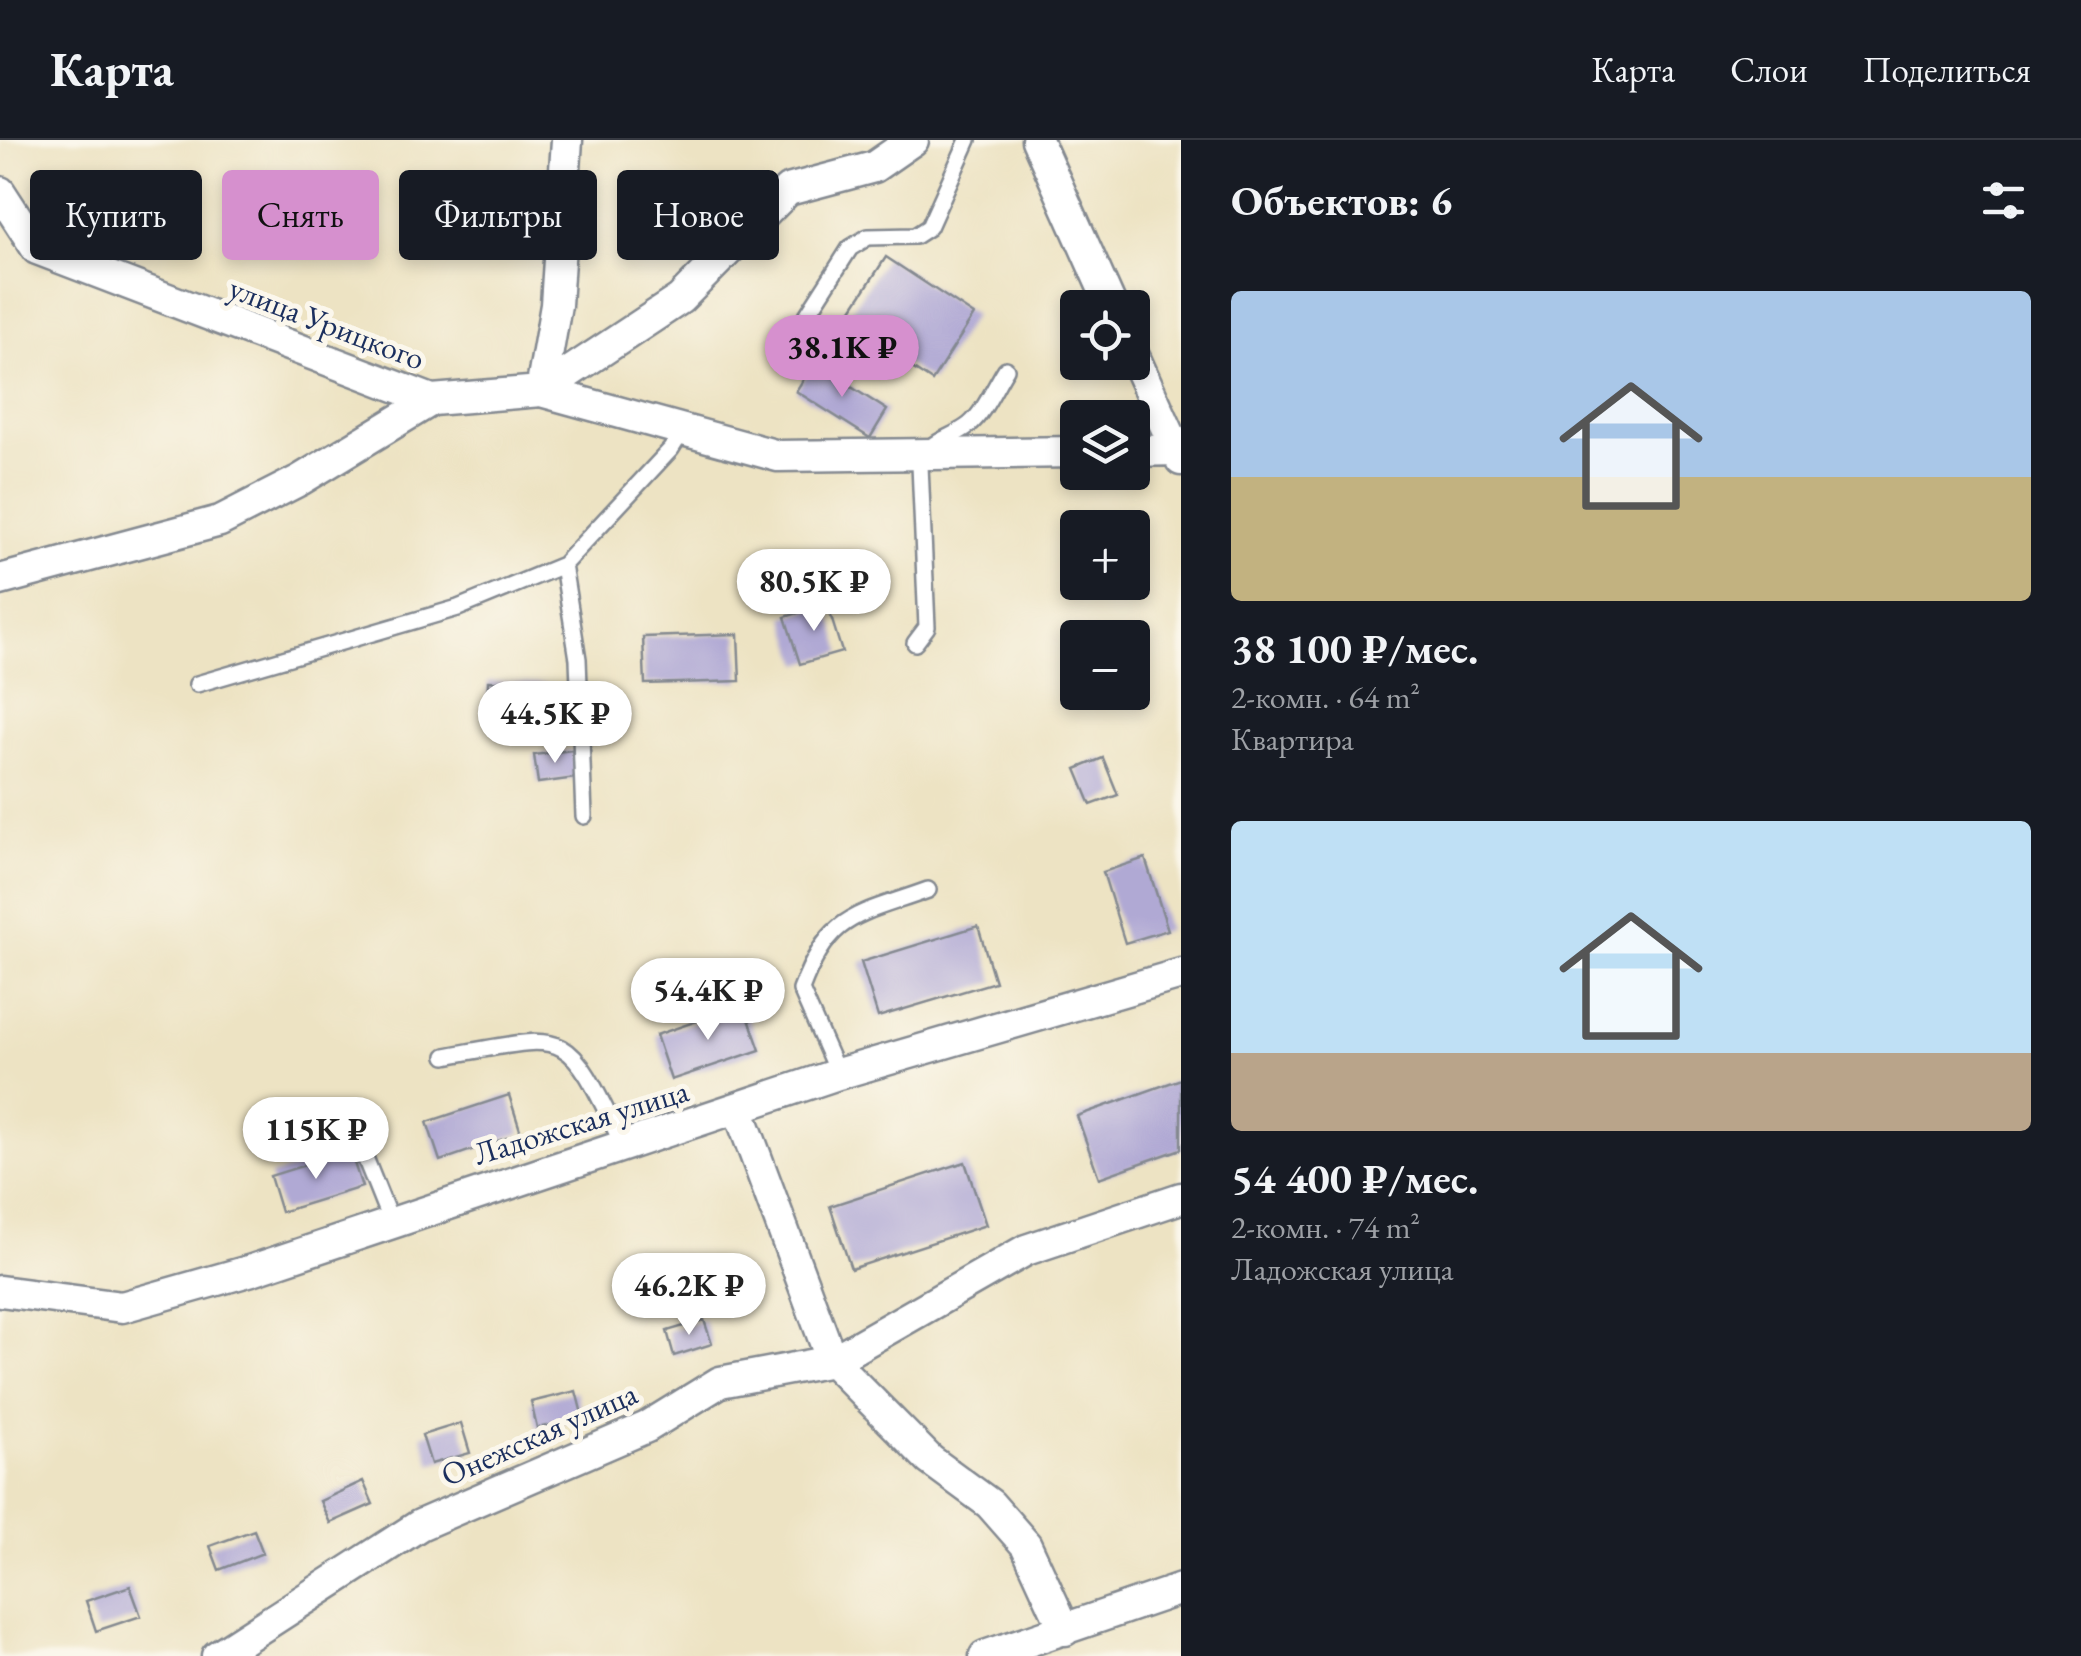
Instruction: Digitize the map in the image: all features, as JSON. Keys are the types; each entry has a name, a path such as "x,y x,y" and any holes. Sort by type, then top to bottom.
{"street":[{"path":"542,391 556,305 567,140"},
{"path":"542,391 680,298 788,190 874,167 912,140"},
{"path":"1037,140 1104,290"},
{"name":"улица Урицкого","path":"0,192 37,249 432,400"},
{"path":"1145,380 1179,456"},
{"path":"0,580 220,521 300,480 432,400 542,391 778,456 1060,452"},
{"path":"1150,453 1179,456"},
{"name":"Ладожская улица","path":"0,1291 122,1307 252,1270 390,1220 622,1143 738,1110 838,1074 1181,974"},
{"path":"738,1110 832,1362 930,1460 990,1504 1026,1545 1065,1630"},
{"name":"Онежская улица","path":"217,1656 420,1525 647,1427 720,1382 832,1362 1026,1250 1181,1198"},
{"path":"985,1656 1181,1589"}],"lane":[{"path":"796,331 850,248 868,238 915,236 929,227 968,140"},
{"path":"915,643 927,628 920,465 924,453 971,424 1006,369"},
{"path":"197,684 458,608 562,564 671,449 683,430"},
{"path":"562,564 578,659 584,816"},
{"path":"838,1074 801,990 816,948 844,921 928,890"},
{"path":"446,1056 538,1039 562,1044 587,1070 622,1143"},
{"path":"352,1125 390,1220"}],"building":[{"path":"886,257 974,315 932,381 843,323"},
{"path":"814,363 887,410 870,438 796,391"},
{"path":"827,604 842,652 800,664 785,617"},
{"path":"738,634 740,681 645,684 643,637"},
{"path":"488,681 553,684 552,715 487,713"},
{"path":"572,750 576,778 538,783 534,755"},
{"path":"1103,758 1118,795 1091,805 1076,769"},
{"path":"1145,858 1168,930 1125,943 1103,872"},
{"path":"978,926 995,982 878,1017 861,962"},
{"path":"744,1005 760,1050 671,1080 656,1035"},
{"path":"1181,1079 1181,1149 1099,1178 1077,1116"},
{"path":"509,1095 521,1133 440,1161 427,1122"},
{"path":"350,1151 362,1187 281,1212 270,1176"},
{"path":"965,1162 986,1225 851,1269 830,1206"},
{"path":"704,1320 712,1344 674,1356 667,1331"},
{"path":"576,1391 583,1418 537,1428 531,1402"},
{"path":"461,1423 470,1453 431,1464 422,1435"},
{"path":"363,1481 373,1504 330,1523 320,1501"},
{"path":"254,1530 263,1553 219,1570 210,1546"},
{"path":"130,1586 141,1616 96,1631 86,1601"}]}
